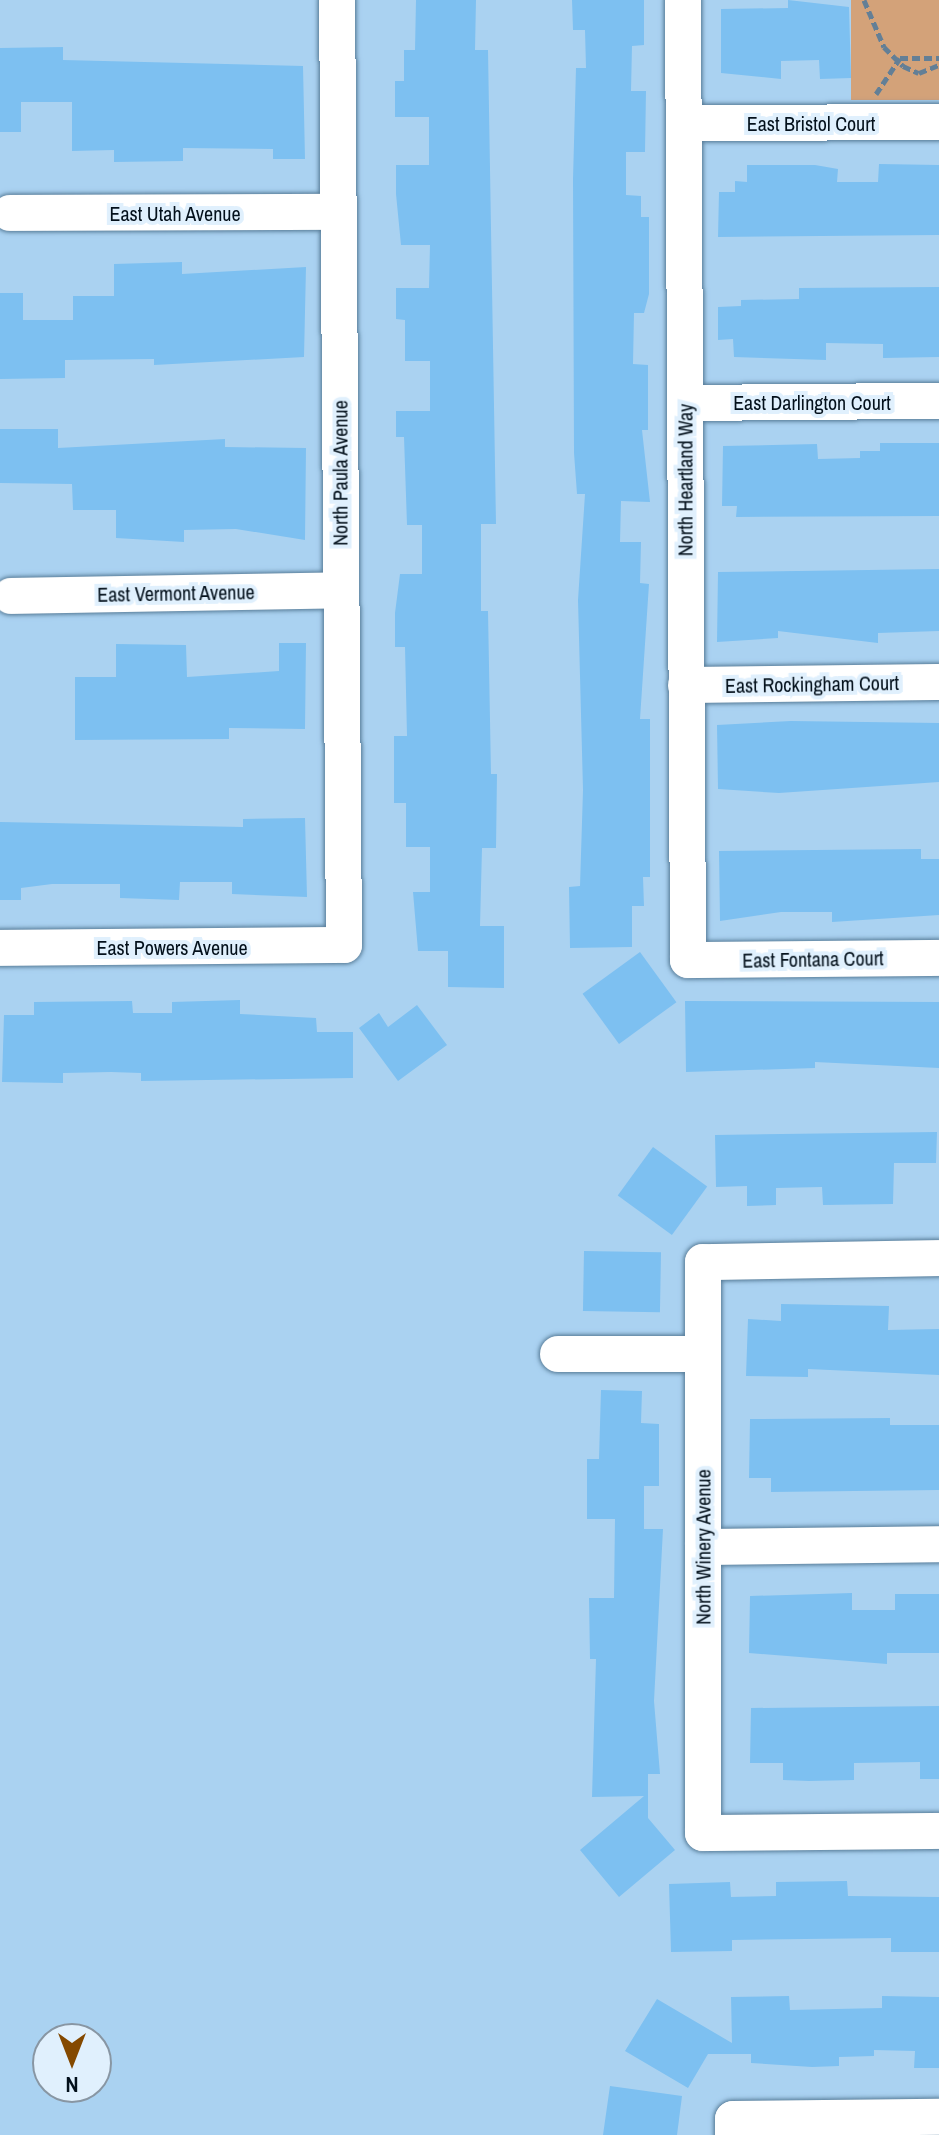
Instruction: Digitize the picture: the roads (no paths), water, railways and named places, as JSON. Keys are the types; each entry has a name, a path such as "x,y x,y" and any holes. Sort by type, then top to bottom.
{"street":[{"name":"North Paula Avenue","path":"337,0 344,945"},
{"name":"North Heartland Way","path":"683,0 688,960"},
{"name":"East Bristol Court","path":"684,123 939,122"},
{"name":"East Utah Avenue","path":"10,213 339,212"},
{"name":"East Darlington Court","path":"685,403 939,401"},
{"name":"East Vermont Avenue","path":"11,596 341,590"},
{"name":"East Rockingham Court","path":"686,685 939,682"},
{"name":"East Powers Avenue","path":"0,948 344,945"},
{"name":"East Fontana Court","path":"688,960 939,958"},
{"name":"North Winery Avenue","path":"939,1258 703,1262 703,1833 939,1831"},
{"path":"558,1354 703,1354"},
{"path":"703,1547 939,1544"},
{"path":"733,2127 939,2117"}]}
